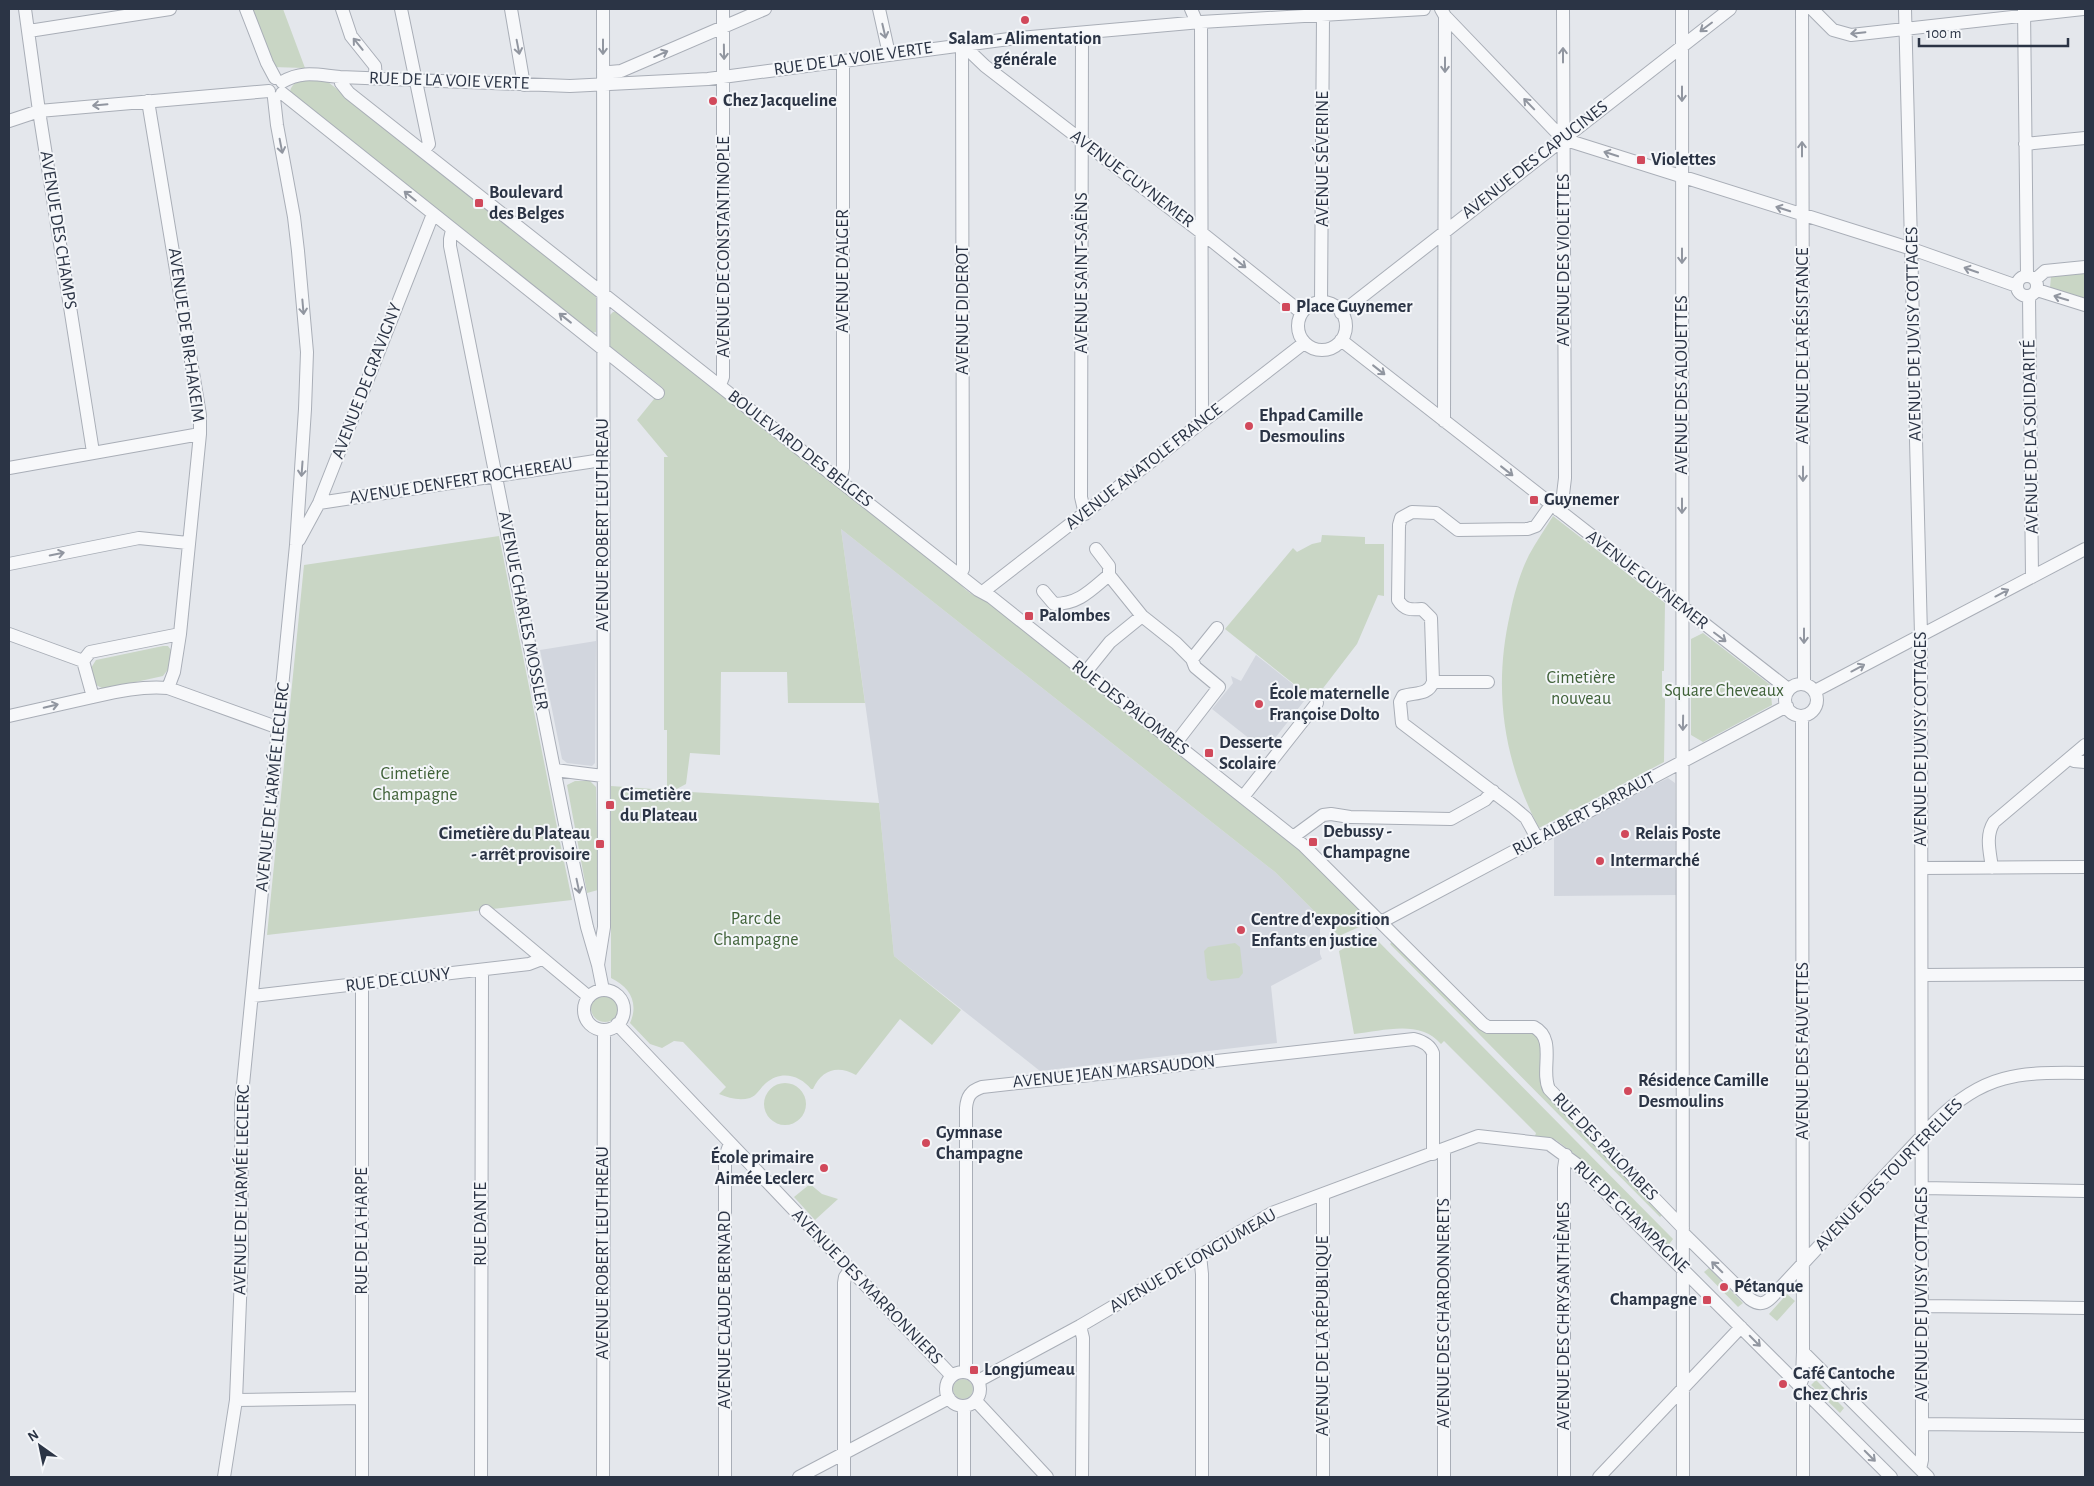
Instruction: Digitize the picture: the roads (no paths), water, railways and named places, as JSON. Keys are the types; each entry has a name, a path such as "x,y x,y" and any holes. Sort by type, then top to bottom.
{"street":[{"name":"AVENUE DES CHAMPS","path":"25,9 39,111 93,452"},
{"path":"29,31 130,12 170,9"},
{"path":"246,9 277,88 658,393"},
{"path":"342,9 351,36 375,66 376,78"},
{"path":"401,9 429,144 423,151"},
{"path":"511,9 524,85"},
{"name":"AVENUE ROBERT LEUTHREAU","path":"598,966 604,926 603,9"},
{"name":"AVENUE DE CONSTANTINOPLE","path":"720,385 723,377 723,9"},
{"path":"603,70 610,72 621,71 765,9"},
{"path":"879,9 889,54"},
{"path":"1191,9 1199,22 1202,207 1202,421"},
{"name":"RUE DE LA VOIE VERTE","path":"9,121 39,111 277,88 295,74 524,85 602,85 724,77 962,44 1082,32 1324,11 1424,9"},
{"name":"AVENUE DES VIOLETTES","path":"1554,508 1562,503 1564,478 1564,9"},
{"name":"AVENUE DES ALOUETTES","path":"1682,9 1682,606 1684,626 1681,762 1683,890 1683,1477"},
{"name":"AVENUE DES CAPUCINES","path":"1341,313 1730,9"},
{"name":"AVENUE DE LA RÉSISTANCE","path":"1802,9 1802,215 1809,687"},
{"path":"1812,9 1833,30 1851,34 2024,12 2083,9"},
{"name":"AVENUE DE JUVISY COTTAGES","path":"1906,9 1921,635 1922,1460 1924,1473"},
{"name":"AVENUE SÉVERINE","path":"1322,303 1324,11"},
{"name":"AVENUE DE LA SOLIDARITÉ","path":"2024,12 2025,144 2032,285 2032,577"},
{"path":"1443,13 1563,139 1912,249 2017,286 2018,280 2085,305"},
{"path":"1443,13 1444,421"},
{"name":"AVENUE SAINT-SAËNS","path":"1082,32 1081,497 1085,514"},
{"name":"AVENUE GUYNEMER","path":"962,44 985,66 1202,232 1302,313"},
{"name":"AVENUE DIDEROT","path":"960,575 962,570 963,540 962,44"},
{"name":"AVENUE D'ALGER","path":"840,480 844,468 843,60"},
{"name":"BOULEVARD DES BELGES","path":"340,77 341,83 349,93 978,590 984,591"},
{"name":"AVENUE DE L'ARMÉE LECLERC","path":"224,1477 236,1400 242,1252 241,1105 279,728 303,456 306,352 294,217 276,124 277,88"},
{"name":"AVENUE DE BIR-HAKEIM","path":"148,101 200,415 200,434 180,634 174,672 168,688"},
{"path":"2025,144 2085,138"},
{"name":"AVENUE DE GRAVIGNY","path":"296,545 319,502 433,214"},
{"name":"AVENUE CHARLES MOSSLER","path":"452,230 450,246 587,927 603,990"},
{"path":"2032,285 2045,271 2085,267"},
{"path":"1322,303 1333,305 1341,313 1345,327 1341,340 1333,347 1326,350 1318,350 1304,343 1298,331 1298,324 1302,313 1312,305 1322,303"},
{"name":"AVENUE GUYNEMER","path":"1341,340 1788,689"},
{"name":"AVENUE ANATOLE FRANCE","path":"984,591 1304,343"},
{"path":"9,468 200,434"},
{"name":"AVENUE DENFERT ROCHEREAU","path":"319,502 602,460"},
{"path":"1538,838 1526,818 1402,723 1400,702 1403,696 1418,694 1428,690 1433,682 1431,618 1422,609 1409,610 1402,606 1398,600 1399,525 1401,518 1412,512 1436,513 1458,530 1528,530 1536,526 1554,508"},
{"path":"9,564 139,538 188,543"},
{"path":"1809,687 1817,701 1814,710 1802,716 1791,713 1787,706 1786,696 1788,689 1793,686 1809,687 1921,635 2085,549"},
{"path":"1096,550 1109,566 1109,574 1142,616 1176,643 1192,658 1195,667 1220,687 1175,744"},
{"path":"1043,592 1054,604 1071,603 1083,596 1109,574"},
{"name":"RUE DES PALOMBES","path":"984,591 1293,837 1483,1024 1488,1027 1534,1028 1540,1030 1546,1042 1546,1083 1549,1089 1750,1299 1757,1304 1768,1301"},
{"path":"1085,673 1110,642 1142,616"},
{"path":"1192,658 1217,628"},
{"path":"9,634 83,661"},
{"path":"83,661 90,652 180,634"},
{"path":"83,661 93,697"},
{"path":"1433,682 1488,682"},
{"path":"9,716 129,688 151,686 168,688 279,728"},
{"path":"1243,797 1317,703"},
{"name":"RUE ALBERT SARRAUT","path":"1381,922 1787,706"},
{"name":"AVENUE DES FAUVETTES","path":"1802,716 1803,1477"},
{"path":"1992,868 1988,837 1989,830 1994,822 2085,745"},
{"path":"2070,758 2074,761 2085,762"},
{"path":"555,770 603,776"},
{"path":"1293,837 1323,815 1331,814 1350,817 1451,818 1485,800 1492,791"},
{"path":"1922,868 2085,867"},
{"path":"486,911 588,997"},
{"name":"RUE DE CLUNY","path":"252,996 530,964 542,958"},
{"name":"RUE DANTE","path":"481,1477 482,970"},
{"path":"1922,975 2085,974"},
{"name":"RUE DE LA HARPE","path":"362,984 362,1477"},
{"path":"603,990 614,993 622,1002 623,1014 617,1024 604,1030 592,1026 587,1021 584,1009 588,997 603,990"},
{"name":"AVENUE DES MARRONNIERS","path":"617,1024 952,1376"},
{"name":"AVENUE ROBERT LEUTHREAU","path":"603,1477 604,1030"},
{"name":"AVENUE JEAN MARSAUDON","path":"966,1372 966,1108 967,1099 975,1089 1414,1039 1421,1040 1431,1048 1433,1053 1439,1152"},
{"name":"AVENUE DES TOURTERELLES","path":"1768,1301 1948,1108 1962,1097 1997,1079 2020,1074 2085,1073"},
{"name":"RUE DE CHAMPAGNE","path":"1439,1152 1478,1136 1538,1141 1553,1146 1566,1155 1684,1269 1891,1477"},
{"name":"AVENUE CLAUDE BERNARD","path":"725,1477 725,1157 730,1143"},
{"name":"AVENUE DE LONGJUMEAU","path":"978,1381 1080,1326 1272,1213 1439,1152"},
{"name":"AVENUE DES CHARDONNERETS","path":"1439,1152 1444,1477"},
{"name":"AVENUE DES CHRYSANTHÈMES","path":"1564,1477 1564,1168 1566,1155"},
{"path":"1922,1188 2085,1191"},
{"name":"AVENUE DE LA RÉPUBLIQUE","path":"1323,1194 1323,1477"},
{"path":"1200,1255 1202,1274 1202,1477"},
{"path":"844,1477 844,1283 845,1277 850,1270"},
{"path":"1781,1287 1796,1290 1802,1298"},
{"path":"1922,1306 2085,1308"},
{"path":"1080,1326 1082,1338 1082,1477"},
{"path":"1600,1477 1741,1327"},
{"path":"1803,1352 1924,1473"},
{"path":"964,1477 970,1404 980,1392 978,1381 966,1372 952,1376 946,1386 948,1398 955,1404 970,1404 1047,1477"},
{"path":"236,1400 362,1398"},
{"path":"799,1477 948,1398"},
{"path":"1922,1424 2085,1426"}],"place":[{"name":"Salam - Alimentation générale","path":"1025,20"},
{"name":"Chez Jacqueline","path":"713,101"},
{"name":"Violettes","path":"1641,160"},
{"name":"Boulevard des Belges","path":"479,203"},
{"name":"Place Guynemer","path":"1286,307"},
{"name":"Ehpad Camille Desmoulins","path":"1249,426"},
{"name":"Guynemer","path":"1534,500"},
{"name":"Palombes","path":"1029,616"},
{"name":"École maternelle Françoise Dolto","path":"1259,704"},
{"name":"Desserte Scolaire","path":"1209,753"},
{"name":"Cimetière du Plateau","path":"610,805"},
{"name":"Relais Poste","path":"1625,834"},
{"name":"Debussy - Champagne","path":"1313,842"},
{"name":"Cimetière du Plateau - arrêt provisoire","path":"600,844"},
{"name":"Intermarché","path":"1600,861"},
{"name":"Centre d'exposition Enfants en justice","path":"1241,930"},
{"name":"Résidence Camille Desmoulins","path":"1628,1091"},
{"name":"Gymnase Champagne","path":"926,1143"},
{"name":"École primaire Aimée Leclerc","path":"824,1168"},
{"name":"Pétanque","path":"1724,1287"},
{"name":"Champagne","path":"1707,1300"},
{"name":"Longjumeau","path":"974,1370"},
{"name":"Café Cantoche Chez Chris","path":"1783,1384"}],"park label":[{"name":"Cimetière nouveau","path":"1581,688"},
{"name":"Square Cheveaux","path":"1724,691"},
{"name":"Cimetière Champagne","path":"415,784"},
{"name":"Parc de Champagne","path":"756,930"}]}
